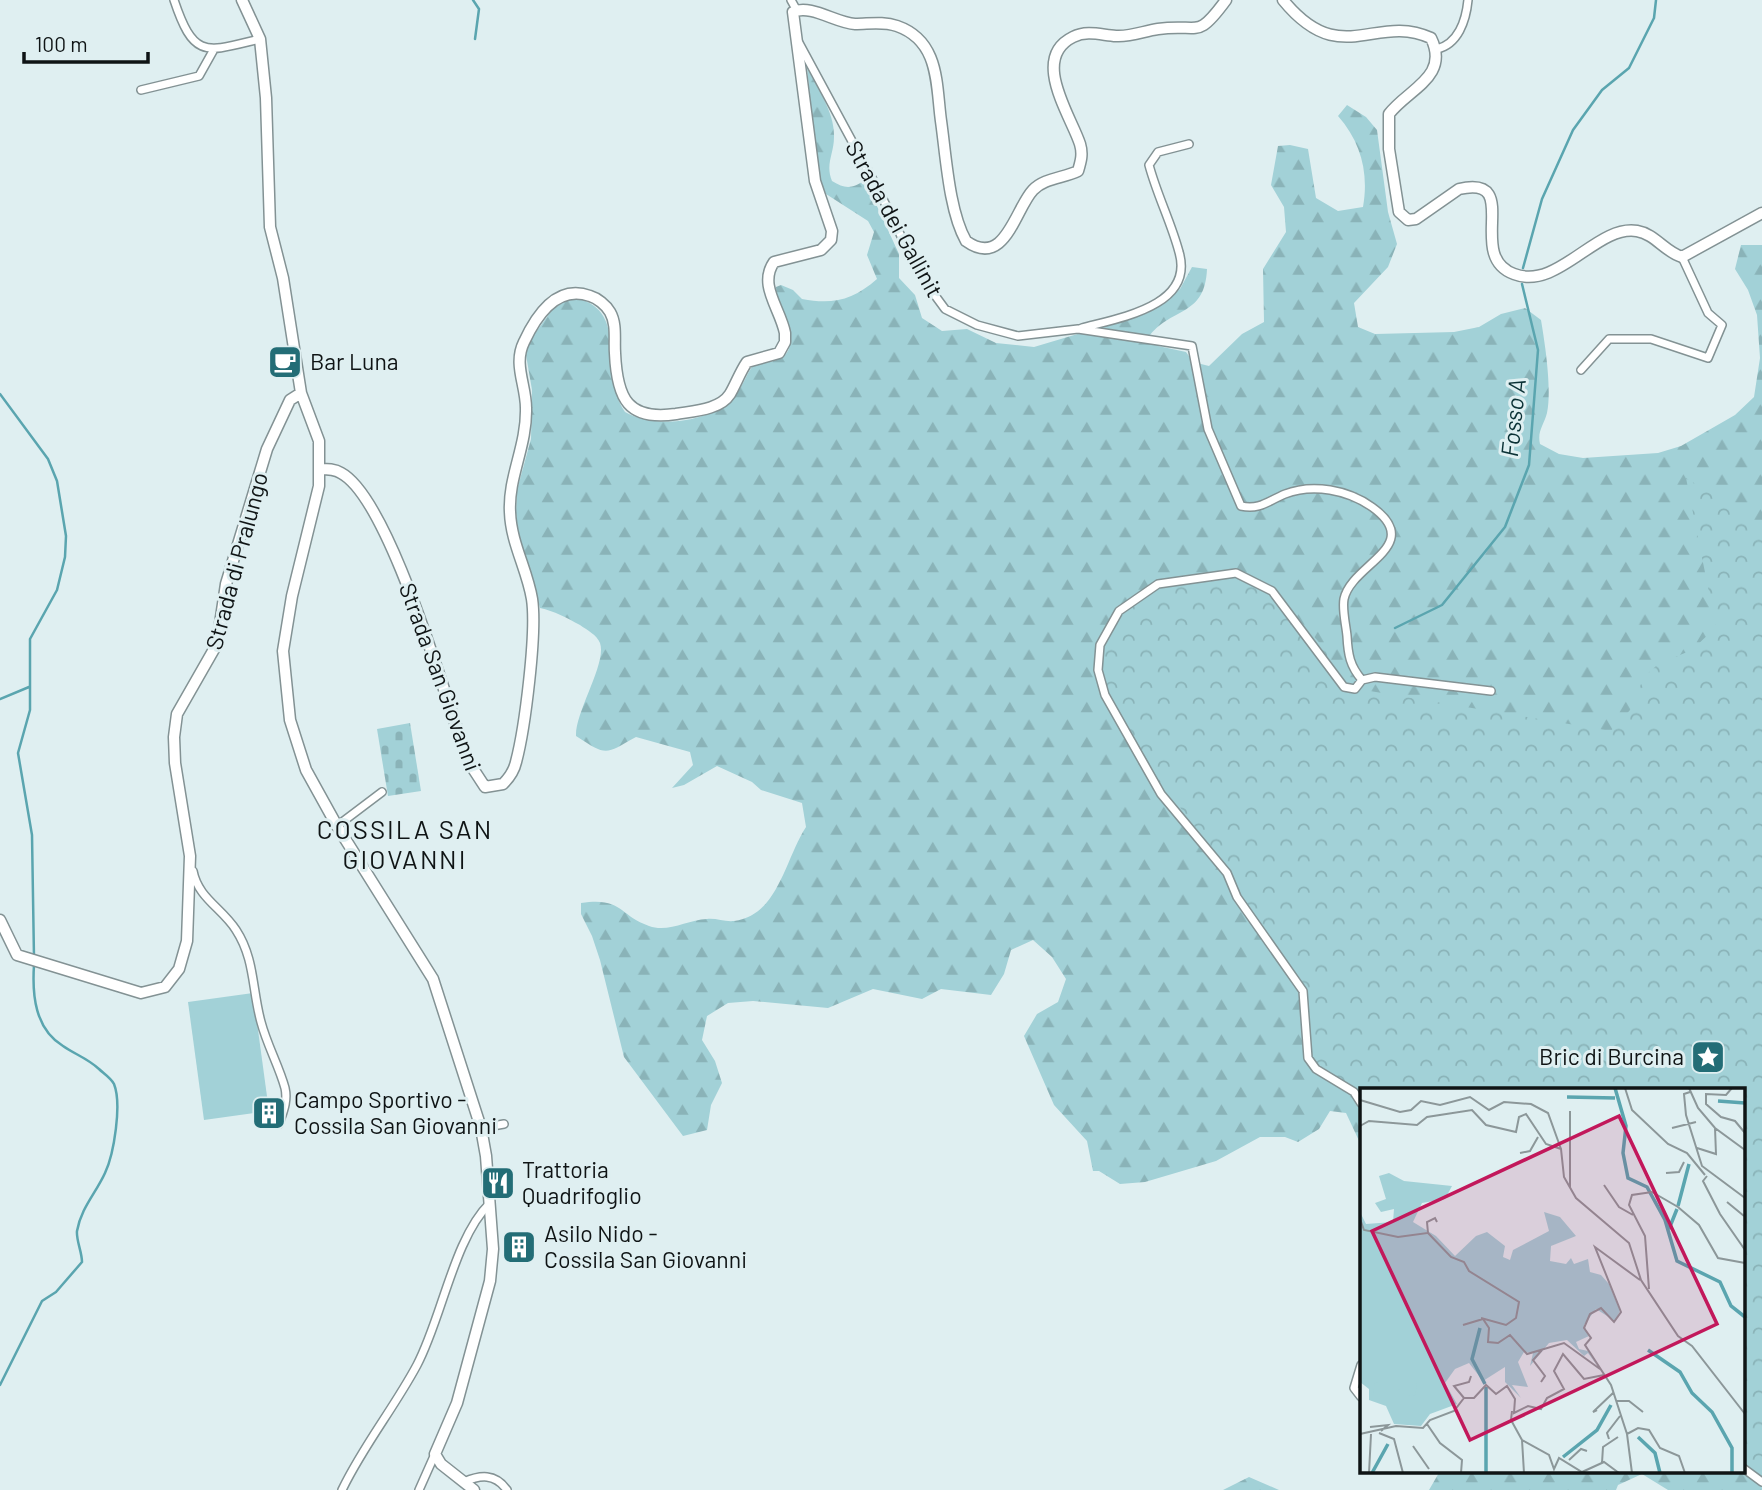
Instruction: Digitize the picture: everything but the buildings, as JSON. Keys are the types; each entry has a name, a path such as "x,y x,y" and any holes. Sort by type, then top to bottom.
{"street":[{"path":"174,0 192,39 213,51 260,39"},
{"path":"242,0 260,39 266,98 270,227 283,278 301,393 319,441 320,486 292,596 283,650 290,720 306,769 337,827 433,979 481,1128 491,1203 493,1249 490,1281 457,1403 419,1490"},
{"path":"793,5 844,23 897,25 918,38 925,46 936,69 955,212 966,241 983,249 994,246 1014,225 1032,191 1042,183 1078,170 1082,156 1080,145 1055,83 1058,54 1068,40 1084,33 1118,36 1161,28 1196,30 1208,23 1227,0"},
{"path":"1283,0 1319,32 1342,37 1421,34 1432,38 1437,49 1433,73 1389,114 1389,149 1396,202 1408,220 1423,216 1459,189 1468,187 1486,193 1493,200 1495,207 1490,232 1492,253 1506,271 1527,276 1549,271 1610,237 1631,230 1653,237 1670,254 1682,257 1762,213"},
{"path":"1437,49 1449,46 1457,38 1468,0"},
{"name":"Strada San Giovanni","path":"320,469 341,473 349,479 383,526 468,761 485,787 503,784 516,762 532,630 530,587 514,543 510,513 512,485 526,436 526,387 518,364 523,345 555,298 566,293 594,297 610,311 614,324 617,372 627,402 633,411 650,416 714,406 729,395 747,362 779,353 785,342 785,333 766,280 769,269 774,262 821,250 831,240 832,231 815,181 793,5"},
{"name":"Strada dei Gallinit","path":"799,41 880,193 920,275 938,302 966,319 1002,334 1018,336 1078,329 1192,346 1208,429 1241,506 1254,509 1286,493 1332,490 1364,501 1382,514 1389,525 1391,538 1385,553 1353,581 1344,600 1348,655 1352,669 1362,680"},
{"path":"141,90 200,76 213,51"},
{"path":"1078,329 1153,306 1173,292 1180,278 1180,252 1149,165 1158,152 1189,144"},
{"path":"1581,370 1609,340 1651,339 1708,358 1722,325 1708,313 1682,257"},
{"name":"Strada di Pralungo","path":"0,920 17,955 141,993 165,987 179,969 187,941 190,856 175,763 177,714 217,644 226,584 267,449 290,400 301,393"},
{"path":"1360,1101 1354,1092 1316,1069 1308,1058 1303,991 1237,897 1227,873 1161,794 1105,695 1098,670 1100,645 1119,611 1158,584 1236,573 1272,591 1345,687 1355,689 1362,680 1375,677 1491,691"},
{"path":"337,827 382,792"},
{"path":"190,856 195,882 207,901 235,928 250,955 260,1022 285,1089 286,1105 279,1124"},
{"path":"481,1128 504,1124"},
{"path":"342,1490 368,1440 417,1365 469,1234 480,1213 491,1203"},
{"path":"1360,1368 1354,1388 1360,1396"},
{"path":"435,1454 441,1464 474,1490"},
{"path":"1744,1469 1762,1482"},
{"path":"464,1482 479,1475 491,1477 507,1490"}],"green space":[{"path":"807,68 825,101 834,128 829,169 832,181 848,187 865,180 899,254 899,278 915,295 922,318 942,331 967,329 996,343 1034,347 1148,313 1180,289 1192,267 1207,269 1205,284 1194,303 1168,319 1150,335 1158,346 1186,352 1193,362 1209,366 1242,334 1264,322 1263,269 1286,232 1284,207 1271,185 1278,146 1290,145 1308,149 1316,198 1338,211 1363,207 1364,170 1358,147 1338,116 1347,105 1366,117 1377,130 1388,212 1397,244 1388,267 1354,303 1358,327 1375,334 1454,332 1479,327 1501,314 1525,308 1541,320 1546,354 1548,403 1540,432 1540,444 1559,454 1583,458 1658,453 1681,446 1735,415 1754,397 1760,358 1757,315 1748,290 1735,269 1741,245 1762,245 1762,1490 1668,1490 1642,1474 1618,1485 1616,1490 1429,1490 1439,1472 1744,1472 1744,1088 1360,1088 1360,1143 1346,1113 1330,1111 1319,1129 1298,1142 1285,1137 1260,1137 1216,1161 1145,1182 1120,1184 1099,1171 1093,1171 1087,1141 1054,1105 1024,1036 1037,1014 1058,1002 1066,979 1052,957 1033,940 1011,950 1004,974 991,995 941,989 922,999 873,989 828,1008 753,1001 728,1003 707,1016 702,1040 715,1061 722,1083 711,1105 707,1130 683,1136 624,1057 600,960 581,914 581,903 613,905 639,922 656,928 700,920 734,921 749,917 761,909 771,897 806,827 802,803 761,790 752,782 717,766 684,785 672,788 693,765 690,752 636,737 606,751 576,736 580,714 599,663 600,643 580,625 540,608 518,532 517,490 531,439 532,390 526,355 528,343 552,310 571,297 590,303 602,313 608,327 613,377 625,412 666,422 697,418 724,406 737,393 754,364 774,361 785,355 790,346 776,287 781,285 793,290 802,299 833,301 860,292 877,279 867,255 874,232 868,221 826,194 818,175"},
{"path":"1686,478 1762,525 1762,1480 1744,1466 1744,1088 1360,1088 1360,1104 1351,1086 1319,1068 1311,1057 1299,992 1205,839 1163,786 1096,674 1104,631 1161,581 1235,576 1278,596 1325,649 1340,686 1611,731 1630,710 1644,677 1658,664 1692,650 1716,627"},
{"path":"410,723 421,791 388,796 377,729"},
{"path":"253,993 269,1111 204,1120 188,1002"},
{"path":"1249,1477 1279,1490 1223,1490"}],"waterway":[{"path":"473,0 479,9 475,39"},
{"name":"Fosso A","path":"1523,268 1542,199 1573,130 1602,90 1629,68 1654,18 1656,0"},
{"name":"Fosso A","path":"1395,628 1442,605 1505,527 1529,465 1538,350 1522,284"},
{"path":"0,394 48,459 57,481 66,536 65,557 57,590 30,639 30,710 18,753 32,835 34,958"},
{"path":"0,699 29,687"},
{"path":"0,1385 42,1301 56,1292 82,1262 77,1231 85,1208 108,1165 117,1116 113,1082 95,1065 54,1039 41,1021 35,999 34,965"}],"place":[{"name":"Bar Luna","path":"285,362"},
{"name":"Bric di Burcina","path":"1708,1057"},
{"name":"Campo Sportivo - Cossila San Giovanni","path":"269,1113"},
{"name":"Trattoria Quadrifoglio","path":"498,1183"},
{"name":"Asilo Nido - Cossila San Giovanni","path":"519,1247"}],"district":[{"name":"COSSILA SAN GIOVANNI","path":"405,845"}]}
